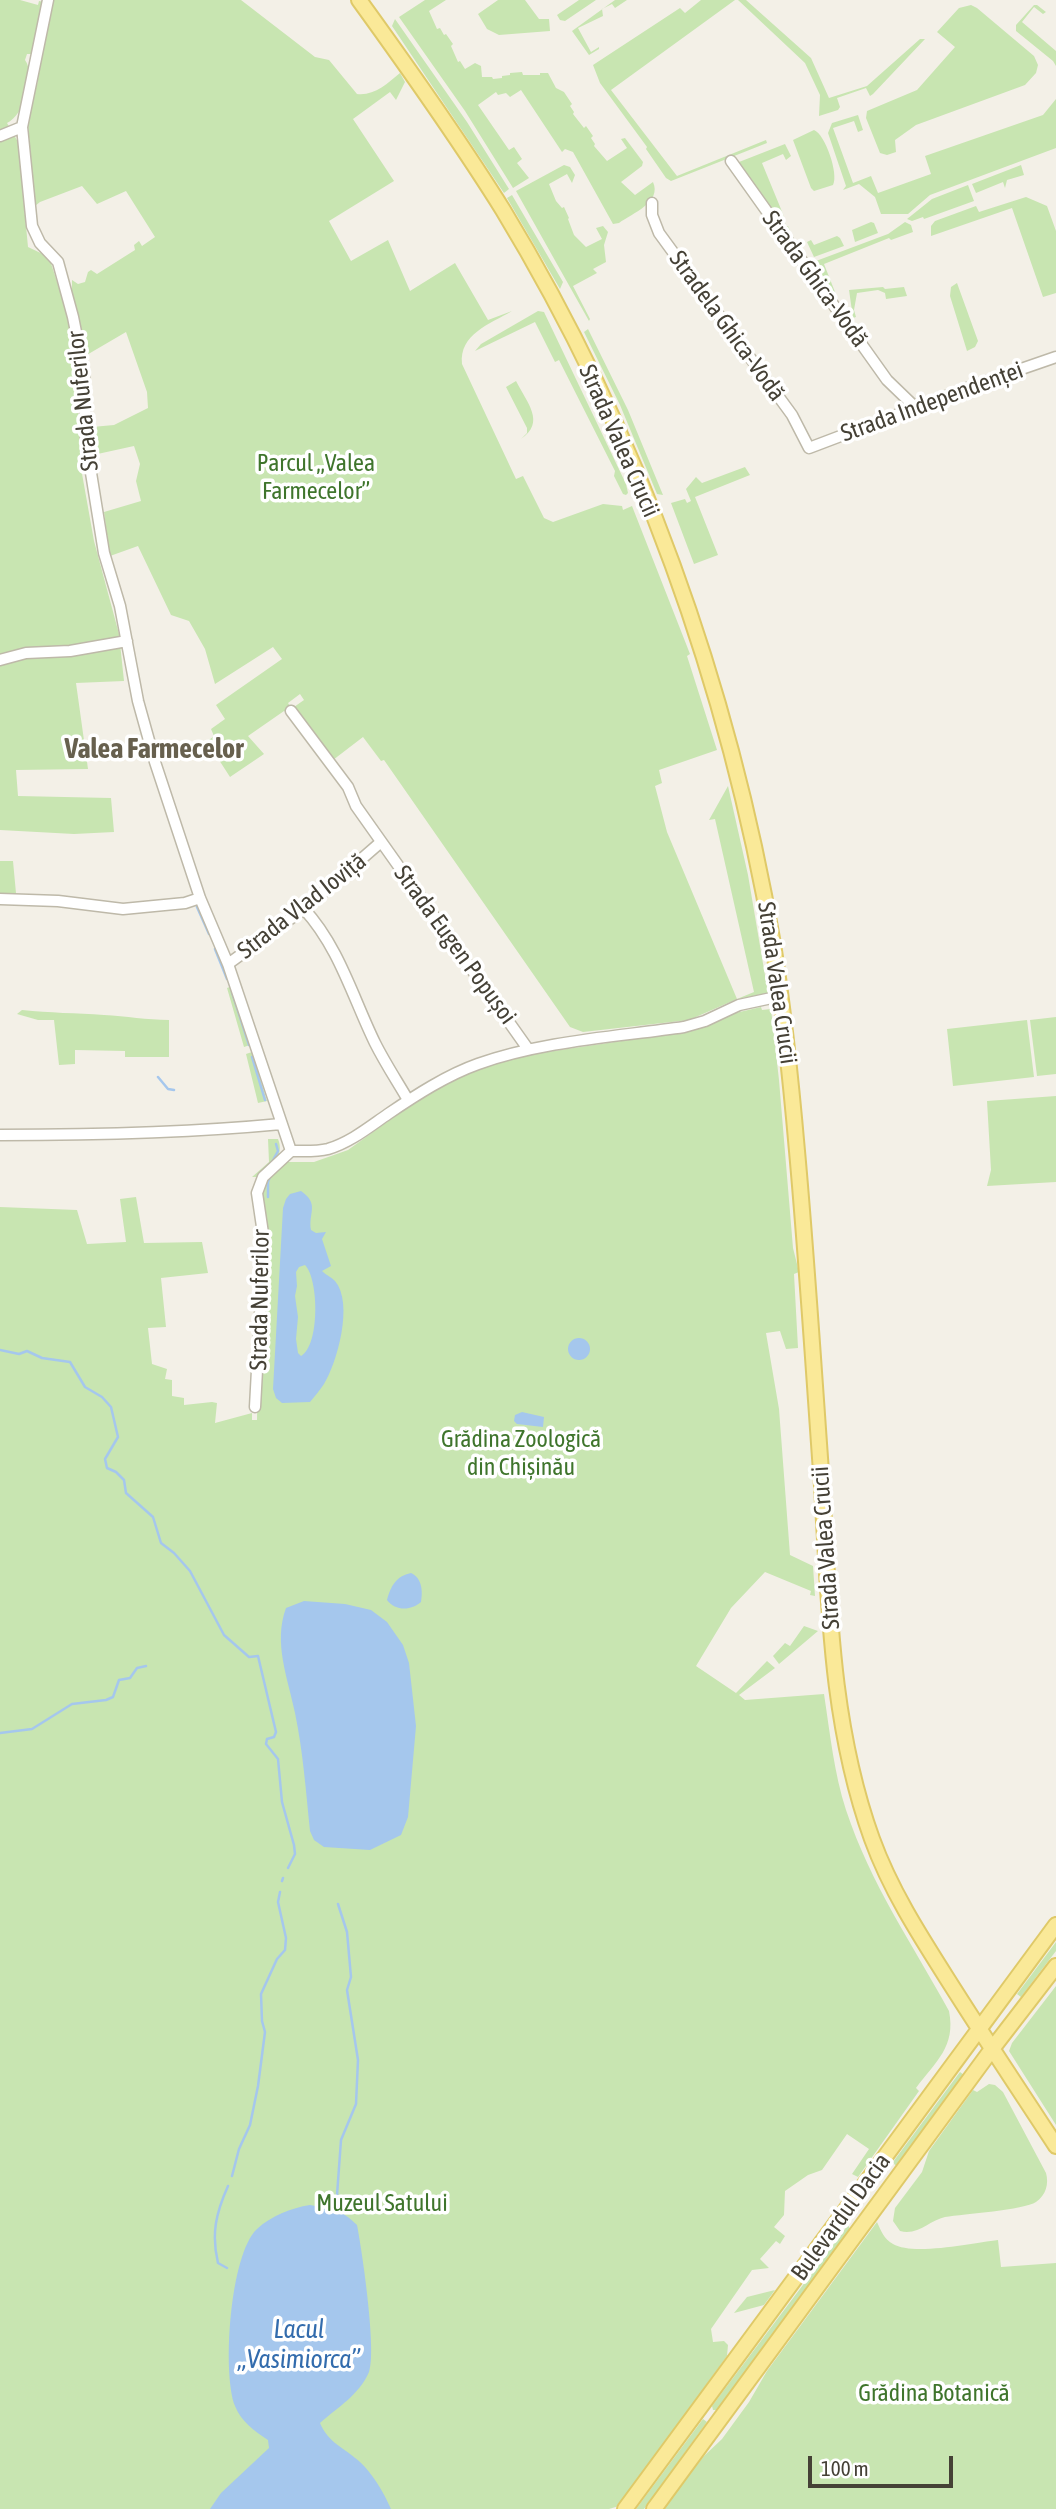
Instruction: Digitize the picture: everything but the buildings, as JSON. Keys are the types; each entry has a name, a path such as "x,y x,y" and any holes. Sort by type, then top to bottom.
{"main road":[{"name":"Strada Valea Crucii","path":"359,0 440,114 505,214 571,335 631,460 681,587 720,709 751,830 781,996 801,1199 833,1648 851,1771 875,1847 896,1895 978,2028 1056,2146"},
{"name":"Bulevardul Dacia","path":"625,2509 1056,1925"},
{"name":"Bulevardul Dacia","path":"654,2509 1056,1966"},
{"path":"701,2408 718,2422"}],"street":[{"name":"Strada Nuferilor","path":"48,0 22,127 32,226 40,243 58,262 74,317 84,372 86,442 104,553 120,606 138,702 200,898 228,964 291,1151 263,1177 257,1193 264,1240 255,1407"},
{"path":"0,136 22,127"},
{"name":"Strada Ghica-Vodă","path":"731,161 887,380 916,408"},
{"name":"Stradela Ghica-Vodă","path":"652,203 652,215 660,233 792,415 809,448"},
{"name":"Strada Independenței","path":"809,448 1056,357"},
{"path":"0,660 26,653 79,650 127,640"},
{"name":"Strada Vlad Ioviță","path":"228,964 303,909 381,842 356,806 348,787 291,711"},
{"name":"Strada Eugen Popușoi","path":"381,842 528,1049"},
{"path":"0,899 58,901 123,909 185,903 200,898"},
{"path":"303,909 321,928 331,946 376,1045 408,1100"},
{"path":"291,1151 318,1151 348,1141 408,1100 474,1065 528,1049 684,1027 705,1021 739,1005 781,996"},
{"path":"0,1135 86,1136 187,1132 281,1124"}],"green space":[{"path":"0,0 20,0 38,5 39,1 44,2 33,54 27,54 25,60 29,75 27,94 19,112 7,123 18,142 28,247 49,257 68,316 76,372 81,468 94,541 119,634 124,681 76,683 88,769 16,770 18,796 111,798 114,832 74,834 0,830"},
{"name":"Parcul „Valea Farmecelor”","path":"52,0 241,0 315,57 329,60 357,94 375,91 400,73 405,82 396,100 390,92 353,119 394,181 329,221 351,261 388,240 410,291 455,263 488,320 512,311 471,337 462,354 462,364 516,479 523,476 544,518 553,522 603,504 622,506 623,510 632,506 690,654 687,656 717,750 659,770 662,783 655,786 667,832 737,999 689,1020 583,1032 570,1027 384,760 381,761 363,737 333,760 294,707 304,700 300,694 288,703 291,708 287,713 284,711 248,736 264,754 230,777 210,746 209,740 214,736 211,729 225,719 216,705 282,659 273,647 215,684 205,649 189,621 171,615 138,546 110,556 104,512 141,501 136,481 140,464 134,446 93,455 92,427 114,425 148,408 147,392 126,332 85,356 72,298 72,280 78,284 85,282 91,270 97,274 135,250 134,245 139,241 142,246 155,237 126,191 97,204 82,186 35,206 27,114 37,85"},
{"path":"425,0 446,0 429,11 437,29 440,28 453,44 451,46 458,62 460,61 465,69 475,63 481,66 482,77 493,79 510,73 548,73 556,88 564,92 572,104 570,106 573,114 584,128 586,126 593,136 591,138 594,146 607,161 627,148 621,139 625,138 643,162 642,166 621,182 635,195 653,182 655,189 650,201 619,223 613,224 573,152 565,149 562,152 521,90 510,97 506,93 498,95 496,92 478,105 509,150 514,147 522,159 517,163 529,178 513,188 465,111 399,17"},
{"path":"498,0 525,0 539,19 549,19 550,31 499,35 487,29 478,14"},
{"path":"579,0 596,0 565,21 560,20 557,15"},
{"path":"615,0 627,0 615,8 612,4 604,8"},
{"path":"701,0 735,0 611,90 677,176 766,140 767,143 671,181 666,178 600,83 593,65 680,8 685,13"},
{"path":"738,0 746,0 811,58 829,98 867,86 920,39 925,39 873,94 870,96 866,88 837,98 840,107 838,110 819,116 820,95 805,63"},
{"path":"971,5 1034,56 1038,65 1036,73 1025,85 916,125 895,140 896,152 887,155 880,153 866,118 867,111 917,90 955,47 937,32 959,8"},
{"path":"1034,5 1046,12 1043,14 1034,7 1022,22 1056,51 1056,66 1016,31 1016,25"},
{"path":"602,9 603,16 578,28 591,52 599,47 589,55 572,31"},
{"path":"395,19 467,122 509,189 504,193 392,26"},
{"path":"1056,99 1056,148 930,195 908,214 881,214 875,197 859,184 843,190 846,186 828,133 832,123 858,115 863,130 858,132 854,121 833,128 853,183 871,176 878,193 931,174 925,156 1043,115"},
{"path":"814,130 826,146 833,164 834,180 833,185 814,191 793,140"},
{"path":"785,144 791,156 786,160 783,154 762,163 786,227 788,226 792,235 788,236 738,164"},
{"path":"564,165 570,167 575,175 572,183 567,174 549,184 556,201 564,207 574,235 586,247 602,239 596,228 603,226 608,232 604,245 606,262 593,269 597,273 573,286 589,321 516,191"},
{"path":"1021,165 1024,175 1007,180 1005,188 1003,182 976,193 972,184"},
{"path":"968,185 974,201 924,219 907,219 932,199"},
{"path":"512,195 563,282 560,289 507,198"},
{"path":"1026,197 1047,206 1056,231 1056,293 1043,297 1012,208 931,236 931,226 935,221 976,206 979,212"},
{"path":"871,222 878,233 855,242 852,230"},
{"path":"905,222 911,225 913,232 891,240 889,238 824,264 835,292 832,292 814,265 816,261 888,234"},
{"path":"837,236 844,246 814,257 807,242 811,240 814,245"},
{"path":"957,283 978,341 975,347 967,351 950,296 951,287"},
{"path":"904,287 907,296 886,299 885,293 878,290 857,293 854,310 856,317 853,318 849,290"},
{"path":"538,311 544,312 626,484 626,495 614,476 615,471 559,360 555,362 535,322 475,351 481,344"},
{"path":"588,329 628,410 663,495 657,494 620,405 584,332"},
{"path":"516,381 533,419 528,433 521,439 527,433 527,428 506,387"},
{"path":"745,467 750,475 695,497 718,555 694,564 671,503 685,499 687,503 691,501 686,489 696,477 702,483"},
{"path":"728,786 748,875 768,993 737,999 754,992 715,819 709,820"},
{"path":"0,861 13,861 17,904 0,903"},
{"path":"232,986 250,1045 244,1047 227,988"},
{"path":"761,1007 762,1010 771,1009 779,1080 793,1248 799,1272 794,1274 798,1348 786,1349 780,1331 766,1333 779,1409 790,1555 813,1566 815,1596 810,1595 811,1591 765,1572 731,1608 696,1666 736,1693 767,1661 775,1668 739,1695 745,1700 824,1694 838,1782 856,1837 880,1889 949,2011 950,2034 943,2053 916,2088 919,2091 858,2177 852,2174 869,2149 847,2134 822,2170 808,2175 785,2191 784,2215 774,2227 785,2236 780,2244 776,2241 760,2259 769,2268 752,2270 711,2329 713,2342 724,2341 728,2345 727,2356 622,2505 609,2509 0,2509 0,1207 77,1210 87,1244 126,1242 120,1199 136,1197 144,1243 202,1242 208,1273 161,1278 166,1327 148,1328 152,1364 167,1369 165,1379 172,1380 172,1396 184,1398 184,1405 217,1403 215,1423 252,1413 252,1420 257,1420 261,1195 265,1180 283,1162 314,1162 348,1150 423,1096 462,1075 520,1056 695,1030 731,1014"},
{"path":"22,1010 169,1020 169,1057 125,1057 125,1051 75,1050 75,1064 59,1065 54,1020 38,1020 17,1014"},
{"path":"1056,1017 1056,1074 1037,1076 1030,1020"},
{"path":"1027,1020 1034,1077 953,1086 947,1029"},
{"path":"252,1052 267,1101 258,1103 246,1054"},
{"path":"1056,1096 1056,1182 987,1186 991,1170 987,1101"},
{"path":"268,1139 278,1139 278,1156 260,1177 252,1177 269,1162"},
{"path":"804,1626 818,1631 779,1664 773,1656 785,1643 790,1646"},
{"path":"1056,1942 1056,1951 1021,1997 1017,1994"},
{"path":"1056,1986 1056,2125 1009,2051 1012,2043"},
{"path":"960,2072 964,2075 898,2165 895,2165 893,2162"},
{"path":"989,2084 995,2085 1003,2092 1046,2173 1047,2185 1044,2193 1029,2205 945,2217 918,2230 900,2231 893,2221 895,2208 922,2172 929,2151 973,2090 977,2092"},
{"name":"Grădina Botanică","path":"877,2222 887,2240 902,2247 944,2248 998,2240 1001,2267 1056,2263 1056,2509 661,2509 704,2456 722,2439 767,2371"},
{"path":"848,2225 850,2229 717,2410 713,2410 712,2406"},
{"path":"775,2290 764,2305 734,2313 747,2297"},
{"path":"703,2419 707,2422 644,2509 636,2509"}],"water":[{"path":"301,1191 307,1196 312,1205 311,1230 316,1233 326,1232 322,1239 331,1266 322,1271 335,1281 341,1291 343,1318 334,1362 322,1386 310,1402 282,1403 276,1398 273,1389 283,1208 290,1194","holes":["305,1265 310,1273 315,1297 314,1327 312,1340 301,1356 296,1339 296,1272 299,1267"]},
{"path":"579,1338 587,1341 590,1349 587,1357 579,1360 571,1357 568,1349 571,1341"},
{"path":"522,1412 544,1417 543,1427 517,1424 514,1421 515,1415"},
{"path":"411,1573 421,1585 421,1602 408,1608 390,1604 387,1600 392,1586 398,1579"},
{"path":"304,1601 345,1604 371,1610 387,1622 403,1645 409,1663 416,1726 408,1817 401,1835 370,1850 324,1847 314,1840 310,1831 300,1742 281,1647 282,1621 286,1608"},
{"name":"Lacul „Vasimiorca”","path":"310,2205 336,2210 357,2225 368,2300 371,2344 371,2361 365,2380 348,2400 320,2423 332,2440 369,2472 391,2509 210,2509 221,2493 269,2448 268,2440 241,2416 231,2390 229,2342 240,2262 248,2242 263,2224 282,2213"}],"waterway":[{"path":"197,907 209,934"},
{"path":"215,949 227,979"},
{"path":"232,992 249,1045"},
{"path":"252,1057 265,1100"},
{"path":"158,1077 168,1089 174,1090"},
{"path":"272,1162 278,1151 276,1144"},
{"path":"268,1197 271,1174"},
{"path":"0,1350 19,1354 27,1351 42,1358 70,1362 85,1387 102,1397 111,1407 118,1437 105,1459 107,1468 124,1480 126,1493 153,1517 161,1543 190,1571 224,1635 249,1657 258,1656 276,1732 274,1737 267,1739 266,1744 278,1759 282,1802 294,1845 295,1854 288,1868"},
{"path":"0,1733 32,1729 72,1704 113,1697 119,1680 130,1678 137,1668 146,1666"},
{"path":"232,2176 239,2149 250,2125 258,2086 265,2032 261,1994 277,1959 285,1950 286,1938 278,1902 280,1892"},
{"path":"336,2209 341,2140 356,2104 358,2060 347,1990 351,1977 347,1932 338,1904"},
{"path":"227,2268 218,2263 215,2233 220,2205 228,2186"}],"district":[{"name":"Valea Farmecelor","path":"154,749"}],"park label":[{"name":"Grădina Zoologică din Chișinău","path":"521,1453"},
{"name":"Muzeul Satului","path":"382,2203"}]}
